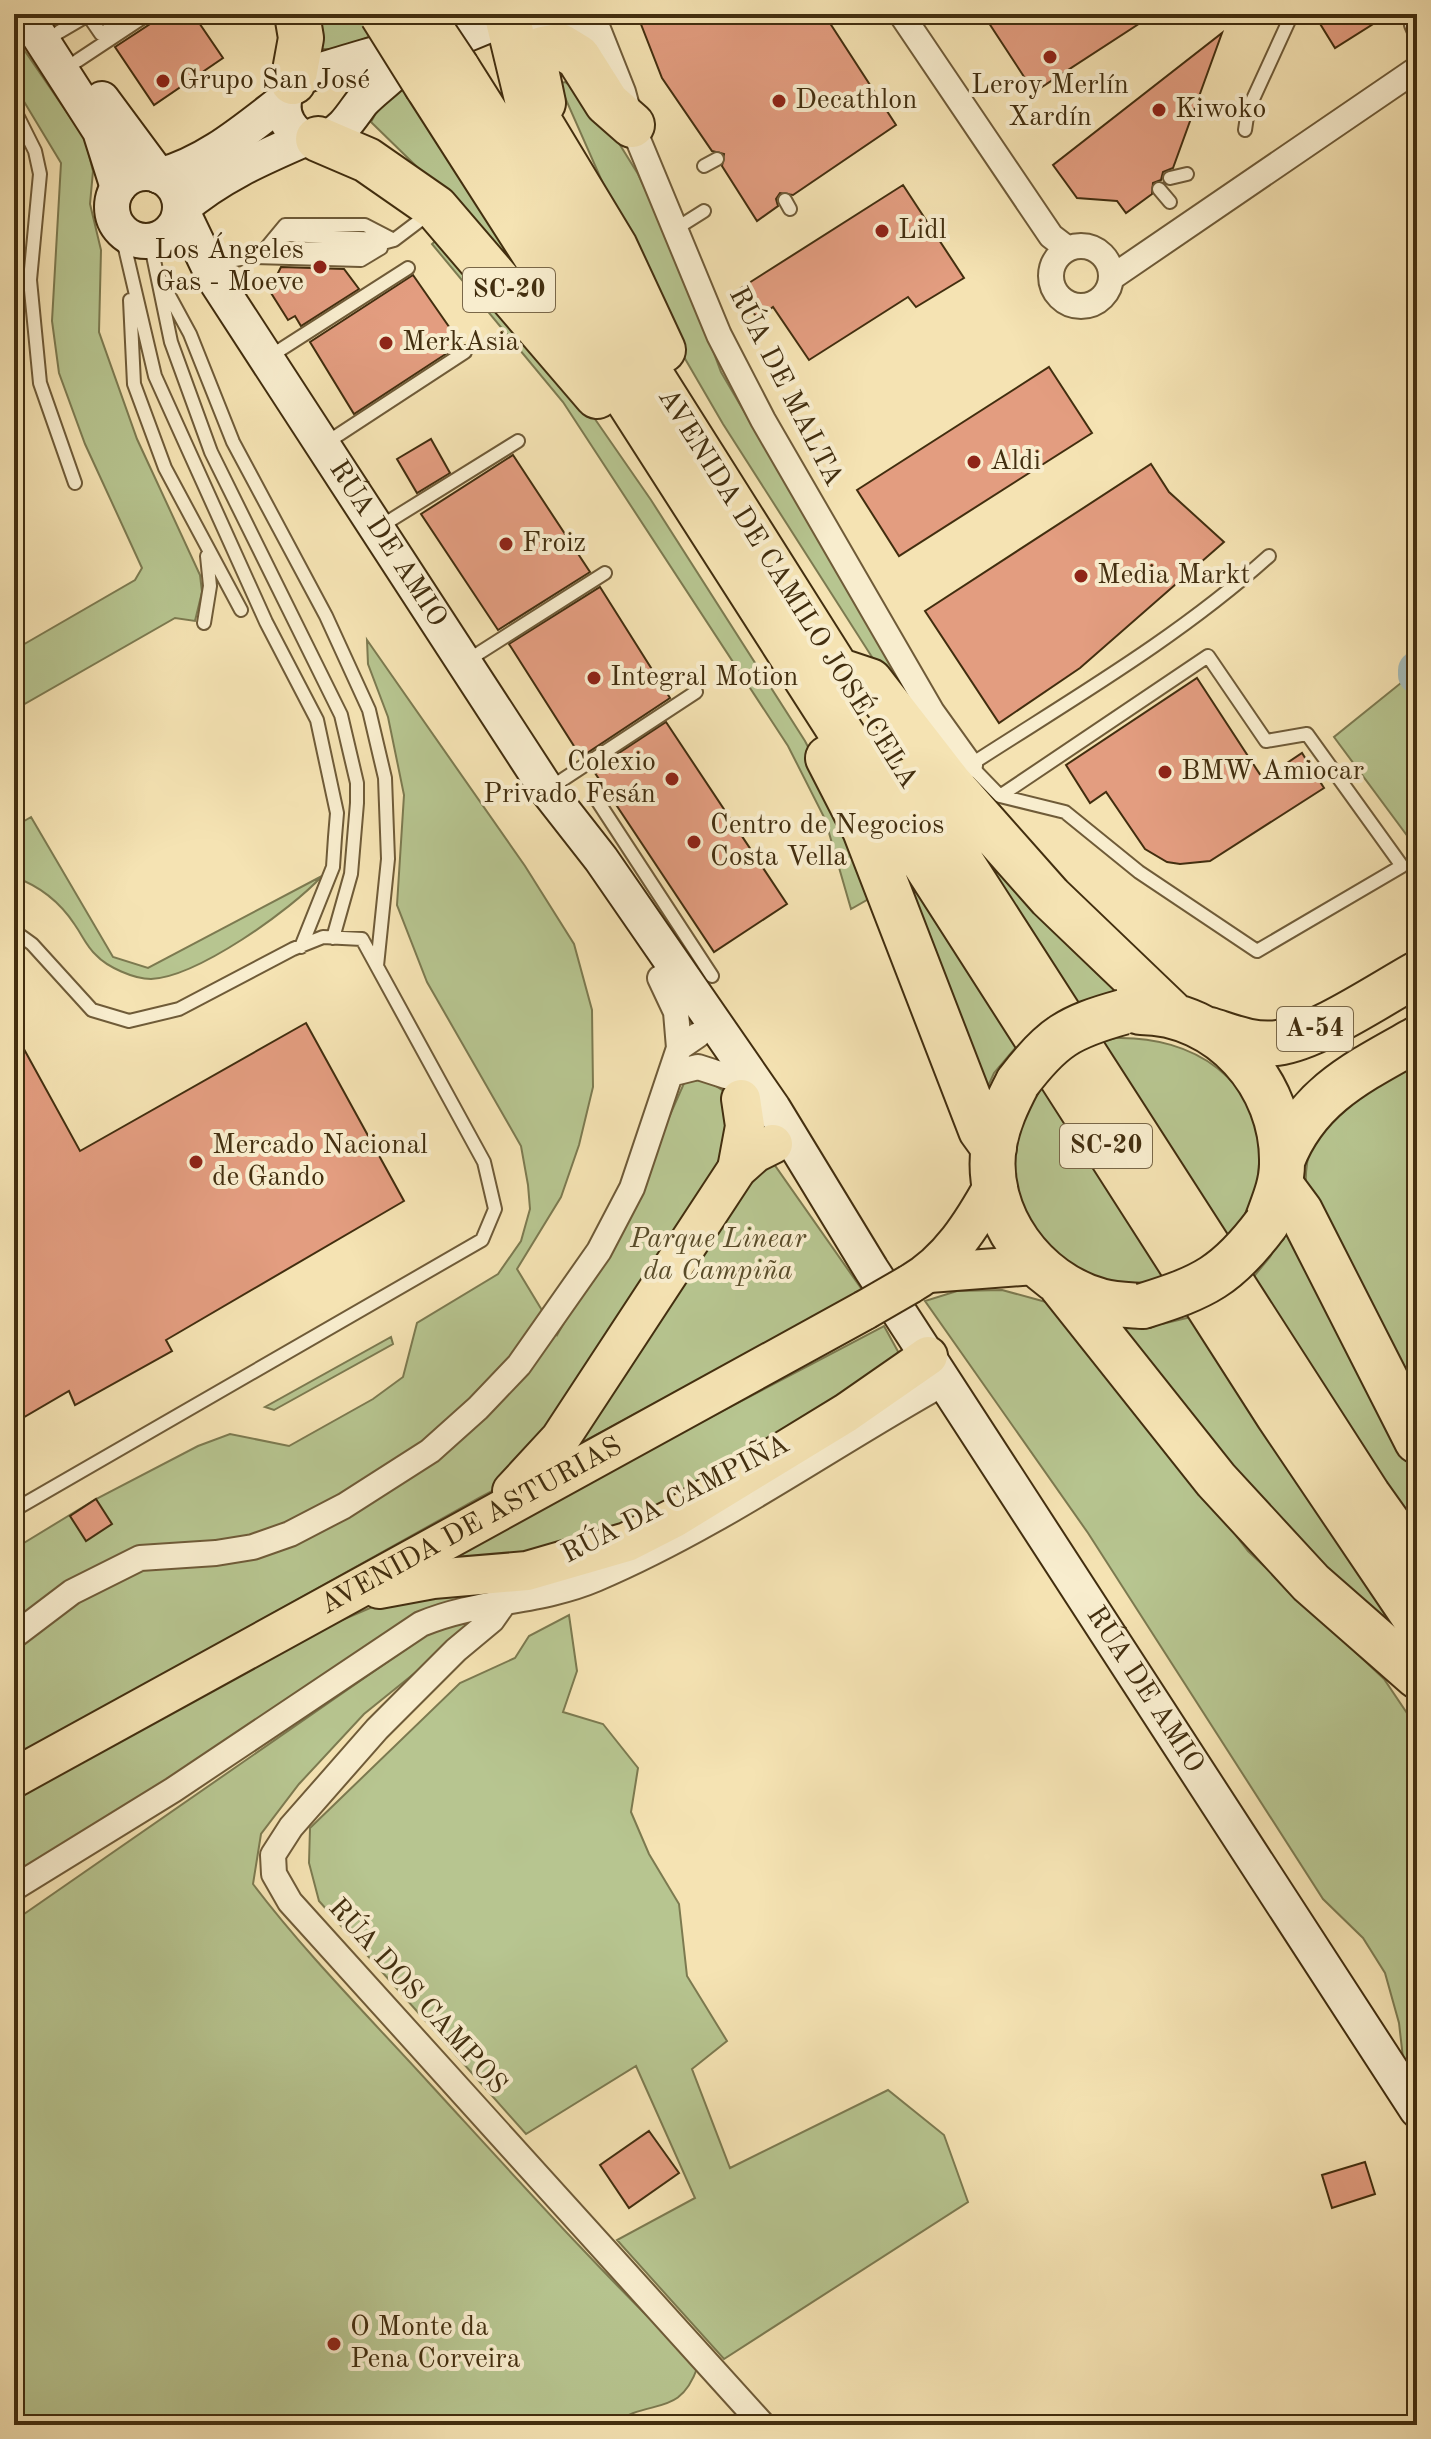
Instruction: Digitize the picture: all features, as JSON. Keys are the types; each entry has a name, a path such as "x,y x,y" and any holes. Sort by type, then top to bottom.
{"highway":[{"path":"288,92 301,38 297,14"},
{"name":"AVENIDA DE CAMILO JOSÉ CELA","path":"421,14 417,55 682,452 1278,1415 1417,1621"},
{"name":"SC-20","path":"312,139 367,160 436,208 575,366 645,461 682,452 684,392 615,247 528,103 512,17"},
{"path":"561,158 556,129 536,77 535,65 543,49 560,46 578,57 607,103 632,125"},
{"path":"1048,1275 1101,1302 1143,1306 1205,1285 1242,1256 1276,1190 1275,1116 1262,1084 1240,1055 1187,1020 1040,885 949,783 870,681 818,668 796,696 865,830 994,1166 1008,1228 1216,1480 1311,1583 1417,1676"},
{"name":"AVENIDA DE CAMILO JOSÉ CELA","path":"818,668 1417,1564"},
{"name":"A-54","path":"1187,1020 1250,1042 1277,1043 1303,1035 1417,974"},
{"path":"994,1166 1002,1113 1018,1082 1045,1047 1083,1023 1123,1012 1187,1020"},
{"name":"A-54","path":"1276,1190 1294,1132 1332,1091 1417,1039"},
{"path":"1276,1190 1300,1211 1417,1441"}],"main road":[{"path":"737,1169 745,1126 742,1088"},
{"path":"466,1528 528,1477 560,1439 737,1169 755,1153 773,1144"},
{"path":"919,1279 971,1227 994,1166"},
{"path":"919,1279 1048,1275"},
{"name":"AVENIDA DE ASTURIAS","path":"14,1778 919,1279"},
{"path":"348,1595 433,1579 527,1571 627,1542 674,1518 833,1421 937,1369"}],"street":[{"path":"25,14 100,131 118,188 112,211 144,237 175,226 181,209 208,186 237,169 337,131 417,55"},
{"name":"RÚA DE MALTA","path":"592,14 619,79 632,125 719,335 763,420 932,712 970,765"},
{"path":"901,14 1051,236 1068,249"},
{"path":"118,188 134,176 159,176 214,152 288,92 301,76 417,55 512,17 552,25 574,37 598,61 632,125"},
{"path":"48,20 113,116 159,176 177,192 181,209"},
{"path":"48,20 78,77 113,116"},
{"path":"1111,278 1417,69"},
{"path":"288,92 291,128 312,139"},
{"name":"RÚA DE AMIO","path":"181,209 211,271 553,799 601,859 773,1144 871,1269"},
{"name":"RÚA DE AMIO","path":"144,237 211,271"},
{"path":"1084,246 1100,253 1110,268 1111,278 1105,293 1091,304 1081,306 1063,300 1052,284 1051,273 1059,255 1068,249 1084,246"},
{"name":"RÚA DE AMIO","path":"661,963 681,1060 742,1088 827,1195 871,1269 1417,2110"},
{"path":"14,1636 72,1592 116,1568 140,1558 253,1547 290,1534 344,1506 430,1451 519,1365 559,1313 599,1251 632,1188 681,1060"},
{"name":"RÚA DE AMIO","path":"773,1144 787,1145 809,1179 827,1195"},
{"name":"RÚA DA CAMPIÑA","path":"14,1888 173,1790 421,1624 449,1612 562,1593 689,1534 937,1369"},
{"name":"RÚA DOS CAMPOS","path":"504,1603 492,1620 456,1650 377,1729 291,1827 273,1855 274,1874 290,1902 763,2425"}],"lane":[{"path":"48,20 88,15 101,34 133,14"},
{"path":"77,61 148,14"},
{"path":"1245,130 1248,110 1292,14"},
{"path":"1416,14 1411,25 1417,39"},
{"path":"14,109 35,151 40,174 30,280 40,383 75,483"},
{"path":"704,166 717,159"},
{"path":"1170,178 1187,174"},
{"path":"1159,189 1170,202"},
{"path":"252,257 361,260 436,208"},
{"path":"677,228 704,211"},
{"path":"211,271 252,257 266,248 285,225 365,225 394,240"},
{"path":"144,237 129,272 134,384 165,468 241,610"},
{"path":"144,237 158,275 190,334 233,442 326,616 369,710 385,778 388,859 377,966"},
{"path":"266,248 361,249 394,240"},
{"path":"268,358 408,268"},
{"path":"129,272 155,376 182,441 266,622 317,720 337,813 333,867 301,947"},
{"path":"158,275 171,342 211,452 341,715 357,783 357,803 351,874 333,938"},
{"path":"323,445 465,352"},
{"path":"377,528 518,441"},
{"path":"204,623 210,586 207,549"},
{"path":"1000,796 1208,656 1266,741 1307,734 1402,866 1257,951 1139,872 1065,812 1000,796 970,765 1166,639 1226,595 1269,556"},
{"path":"465,662 605,573"},
{"path":"553,799 696,692"},
{"path":"595,797 712,976"},
{"path":"14,931 32,944 92,1010 129,1021 179,1009 323,937 362,939 484,1162 495,1209 482,1240 14,1510"}],"green space":[{"path":"313,14 359,14 373,36 334,49 320,49"},
{"path":"14,35 85,139 93,171 90,204 101,250 99,332 137,439 200,575 202,592 195,621 175,618 14,710 14,650 135,580 142,568 85,444 59,373 52,321 61,163 14,85"},
{"path":"565,82 594,103 638,174 686,278 721,372 922,716 886,679 723,424 666,326 563,93 561,83"},
{"path":"407,86 562,332 454,203 371,122 384,98"},
{"path":"442,235 579,396 651,500 805,741 839,807 872,897 851,909 825,819 788,746 563,402 432,244"},
{"name":"Parque Linear da Campiña","path":"367,640 525,866 574,944 592,1010 593,1087 579,1145 561,1197 517,1269 557,1335 624,1219 685,1081 706,1080 722,1090 863,1291 479,1498 14,1758 14,1549 96,1499 198,1446 230,1434 289,1446 373,1399 403,1377 417,1323 498,1274 521,1241 530,1209 521,1146 427,982 397,905 404,795 388,717 368,664"},
{"path":"1417,670 1417,849 1334,737"},
{"path":"949,809 1132,994 1072,1009"},
{"path":"31,817 113,957 148,968 322,876 289,906 217,954 170,975 151,979 137,977 107,964 90,948 56,902 41,890 14,877 14,827"},
{"path":"880,820 1017,1046 994,1073 985,1093"},
{"path":"1116,1038 1144,1039 1196,1055 1218,1068 1236,1086 1249,1108 1257,1133 1259,1163 1256,1188 1249,1212 1224,1247 1096,1043"},
{"path":"1417,1061 1417,1411 1306,1191 1307,1164 1313,1142 1323,1124 1354,1097"},
{"path":"1043,1074 1169,1281 1139,1286 1108,1284 1068,1264 1036,1229 1015,1185 1012,1163 1015,1133"},
{"path":"1287,1226 1417,1470 1417,1541 1250,1281 1270,1257"},
{"path":"1002,1290 1046,1302 1073,1324 1248,1551 1384,1679 1417,1728 1417,2078 1403,2058 1399,2023 1385,1973 1363,1938 1323,1899 1088,1533 925,1301 957,1291"},
{"path":"1195,1316 1417,1655 1417,1665 1227,1462 1117,1327 1162,1324"},
{"path":"884,1326 901,1357 674,1505 582,1545 430,1565"},
{"path":"391,1337 393,1344 274,1410 265,1407"},
{"path":"713,1516 469,1600 14,1881 14,1800 321,1629 377,1605"},
{"path":"569,1615 577,1671 563,1712 603,1724 638,1768 631,1812 649,1854 679,1904 687,1976 727,2041 692,2069 730,2168 888,2090 944,2135 968,2202 724,2359 617,2240 695,2198 636,2066 526,2134 319,1901 309,1863 310,1828 460,1683 515,1658 529,1636"},
{"path":"483,1618 364,1714 299,1784 261,1834 253,1884 316,1961 529,2192 698,2366 690,2383 673,2401 625,2416 611,2425 14,2425 14,1921 432,1631 451,1621"}],"building":[{"name":"Grupo San José","path":"157,14 193,14 223,58 154,105 115,47 153,22"},
{"name":"Decathlon","path":"637,14 824,14 896,125 793,195 780,193 776,199 778,206 757,221 722,166 724,154 712,151 662,78"},
{"name":"Leroy Merlín Xardín","path":"983,14 1154,14 1034,92"},
{"path":"1314,14 1389,14 1335,48"},
{"name":"Kiwoko","path":"1222,33 1173,168 1163,172 1161,180 1153,183 1152,194 1126,213 1117,201 1077,198 1053,165"},
{"name":"Lidl","path":"903,185 964,278 916,307 908,297 809,360 773,307 757,319 741,288"},
{"path":"281,267 344,269 359,289 301,326 295,316 288,320 266,285 275,279"},
{"name":"MerkAsia","path":"413,275 461,344 354,414 310,342"},
{"name":"Aldi","path":"1049,367 1092,433 899,556 857,490"},
{"path":"431,439 450,473 417,493 397,459"},
{"name":"Froiz","path":"513,455 590,572 498,630 421,514"},
{"name":"Media Markt","path":"1151,464 1169,492 1224,542 1080,668 999,723 925,611"},
{"name":"Integral Motion","path":"600,587 670,698 581,757 509,644"},
{"name":"BMW Amiocar","path":"1197,678 1263,779 1302,753 1324,788 1210,861 1180,864 1167,862 1145,849 1106,792 1090,803 1066,765"},
{"name":"Centro de Negocios Costa Vella","path":"666,722 787,904 714,952 593,770"},
{"path":"306,1023 404,1201 166,1340 172,1351 75,1405 69,1391 14,1423 14,1031 80,1151"},
{"path":"96,1499 112,1524 86,1541 70,1516"},
{"path":"649,2131 679,2173 629,2208 600,2165"},
{"path":"1365,2162 1375,2194 1332,2208 1322,2175"}],"waterway":[{"path":"1417,670 1417,675"}],"place":[{"name":"Leroy Merlín Xardín","path":"1050,57"},
{"name":"Grupo San José","path":"163,81"},
{"name":"Decathlon","path":"779,101"},
{"name":"Kiwoko","path":"1159,110"},
{"name":"Lidl","path":"882,231"},
{"name":"Los Ángeles Gas - Moeve","path":"320,267"},
{"name":"MerkAsia","path":"386,343"},
{"name":"Aldi","path":"974,462"},
{"name":"Froiz","path":"506,544"},
{"name":"Media Markt","path":"1081,576"},
{"name":"Integral Motion","path":"594,678"},
{"name":"BMW Amiocar","path":"1165,772"},
{"name":"Colexio Privado Fesán","path":"672,779"},
{"name":"Centro de Negocios Costa Vella","path":"694,842"},
{"name":"Mercado Nacional de Gando","path":"196,1162"},
{"name":"O Monte da Pena Corveira","path":"334,2344"}]}
